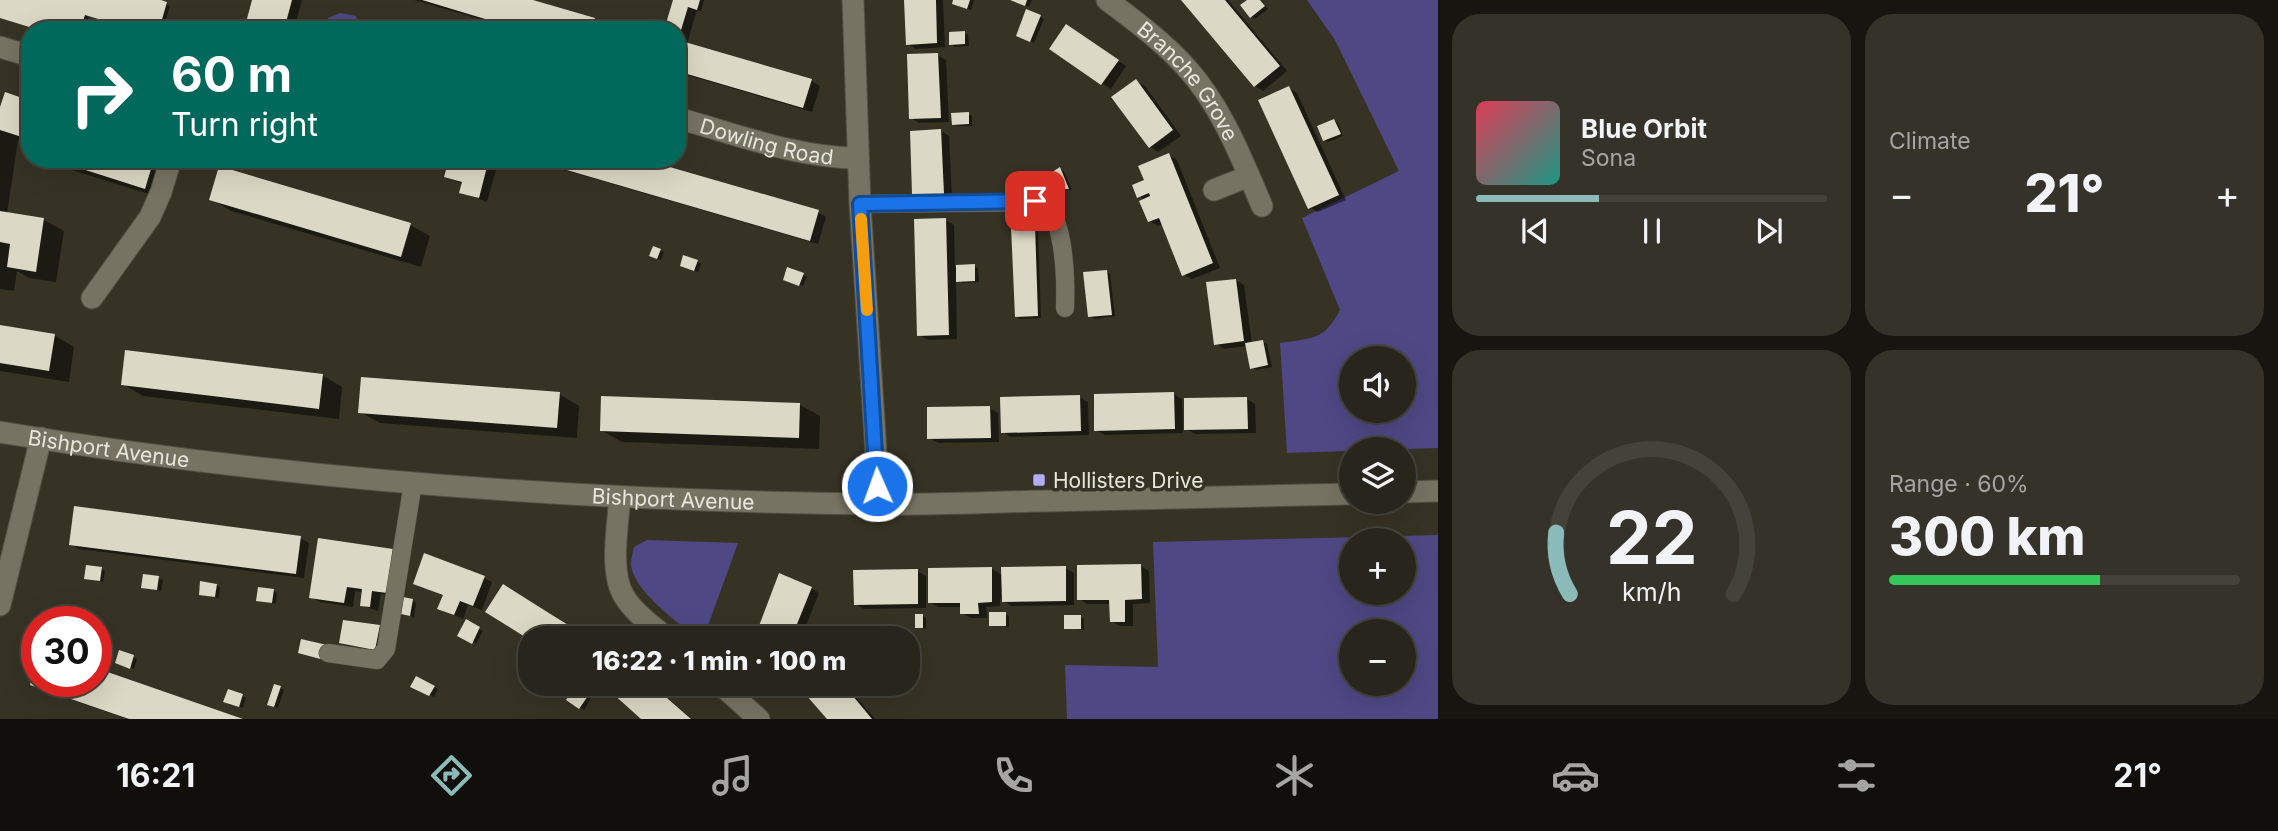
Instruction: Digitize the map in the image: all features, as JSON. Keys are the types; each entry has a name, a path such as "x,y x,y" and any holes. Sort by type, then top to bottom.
{"street":[{"path":"853,0 860,204 877,504"},
{"name":"Branche Grove","path":"1107,0 1163,44 1186,67 1221,118 1262,206"},
{"path":"0,47 21,53"},
{"name":"Dowling Road","path":"686,120 828,158 859,158"},
{"path":"92,298 149,217 168,168"},
{"path":"1214,190 1249,176"},
{"name":"Bishport Avenue","path":"0,432 214,462 413,483 620,496 877,504 1339,494"},
{"path":"0,605 41,438"},
{"path":"1416,492 1438,491"},
{"path":"620,496 617,571 623,596 653,626"},
{"path":"733,696 759,719"}],"lane":[{"path":"860,204 1044,202 1052,209 1059,234 1065,308"},
{"path":"328,653 377,660 386,649 413,483"}],"shaded area":[{"path":"1307,0 1438,0 1438,448 1416,449 1416,437 1339,437 1339,451 1287,453 1280,343 1309,339 1322,333 1340,310 1302,218 1399,171 1335,40"},
{"path":"340,13 356,16 357,21 327,21"},
{"path":"1438,535 1438,719 1067,719 1065,665 1158,667 1153,542 1339,537 1339,605 1416,605 1416,536"},
{"path":"647,540 738,543 708,626 681,626 647,595 633,574 631,564 634,547"}],"building":[{"path":"0,0 167,2 162,21 105,21 85,15 83,21 21,21 21,24 0,18"},
{"path":"252,0 292,0 286,21 246,21"},
{"path":"422,0 533,0 595,18 594,21 492,21"},
{"path":"673,0 700,0 697,10 688,7 684,21 667,21"},
{"path":"904,0 936,0 937,43 906,45"},
{"path":"953,0 970,0 967,9 952,4"},
{"path":"1010,0 1027,0 1025,6"},
{"path":"1181,0 1225,0 1280,66 1254,87"},
{"path":"1247,0 1260,0 1265,6 1250,18 1240,5"},
{"path":"1026,9 1041,15 1030,42 1016,36"},
{"path":"1066,24 1119,60 1101,85 1049,49"},
{"path":"965,31 965,44 949,45 949,32"},
{"path":"686,42 812,79 803,108 686,74"},
{"path":"938,53 941,118 909,119 907,54"},
{"path":"1136,79 1173,130 1149,148 1111,97"},
{"path":"1289,86 1339,195 1308,209 1258,100"},
{"path":"5,92 21,98 21,137 0,130 0,107"},
{"path":"969,112 969,124 952,125 951,113"},
{"path":"1334,119 1341,134 1323,141 1317,126"},
{"path":"941,129 944,194 912,195 910,131"},
{"path":"1169,153 1213,263 1182,276 1159,218 1148,222 1139,201 1150,196 1149,193 1137,198 1132,185 1144,180 1138,166"},
{"path":"1060,167 1069,189 1036,190 1034,184"},
{"path":"79,168 151,168 145,189"},
{"path":"218,168 226,168 411,223 401,257 209,200"},
{"path":"446,168 487,168 479,198 459,193 462,182 444,177"},
{"path":"560,168 673,168 819,210 810,241"},
{"path":"0,211 44,218 36,272 7,267 10,244 0,242"},
{"path":"946,218 949,335 917,336 914,219"},
{"path":"1035,225 1038,316 1015,317 1011,226"},
{"path":"653,246 661,249 657,259 649,256"},
{"path":"683,255 698,260 694,271 680,266"},
{"path":"975,264 975,281 956,282 956,265"},
{"path":"787,267 804,273 799,286 783,280"},
{"path":"1107,270 1112,315 1088,317 1083,272"},
{"path":"1236,279 1244,341 1214,345 1206,282"},
{"path":"0,325 55,334 49,371 0,363"},
{"path":"1263,340 1268,365 1250,369 1245,343"},
{"path":"125,350 323,374 319,409 121,385"},
{"path":"361,377 560,392 557,428 358,413"},
{"path":"1174,392 1175,429 1094,431 1094,394"},
{"path":"1080,395 1081,431 1001,433 1000,397"},
{"path":"601,396 800,403 799,438 600,431"},
{"path":"1247,397 1248,429 1184,430 1184,398"},
{"path":"990,406 991,438 927,439 927,407"},
{"path":"74,506 301,536 296,574 69,545"},
{"path":"318,538 393,549 387,593 372,591 370,607 360,606 362,589 347,587 344,603 309,598"},
{"path":"424,553 485,576 473,606 460,601 454,615 437,609 443,595 413,584"},
{"path":"1141,564 1142,599 1125,600 1125,622 1110,622 1109,600 1077,600 1077,565"},
{"path":"86,565 102,567 100,581 84,579"},
{"path":"1066,566 1066,601 1002,602 1001,567"},
{"path":"992,567 992,602 978,603 979,614 960,614 960,603 928,603 928,568"},
{"path":"918,569 918,604 854,605 853,570"},
{"path":"779,573 812,587 796,626 759,626"},
{"path":"143,574 159,576 157,590 141,588"},
{"path":"200,581 217,584 215,597 199,595"},
{"path":"503,584 570,626 518,626 518,633 485,612"},
{"path":"258,587 274,589 272,603 256,601"},
{"path":"403,597 413,599 410,616 401,614"},
{"path":"989,612 1006,612 1006,626 989,626"},
{"path":"915,614 923,614 923,628 915,626"},
{"path":"1064,615 1081,615 1081,629 1064,629"},
{"path":"466,619 480,627 472,644 457,636"},
{"path":"343,620 380,625 375,650 339,643"},
{"path":"301,639 327,645 324,660 298,653"},
{"path":"119,650 134,655 130,669 115,663"},
{"path":"112,674 243,719 129,719 65,697 112,697"},
{"path":"416,676 435,686 429,696 410,687"},
{"path":"274,684 281,686 274,707 267,705"},
{"path":"228,689 243,694 239,707 223,702"},
{"path":"568,696 588,696 579,709 566,700"},
{"path":"615,696 665,696 691,719 641,719"},
{"path":"807,696 853,696 872,719 827,719"}],"slow traffic":[{"path":"861,219 867,310"}],"place":[{"name":"Hollisters Drive","path":"1039,480"}],"route":[{"path":"877,486 860,204 1035,201"}]}
